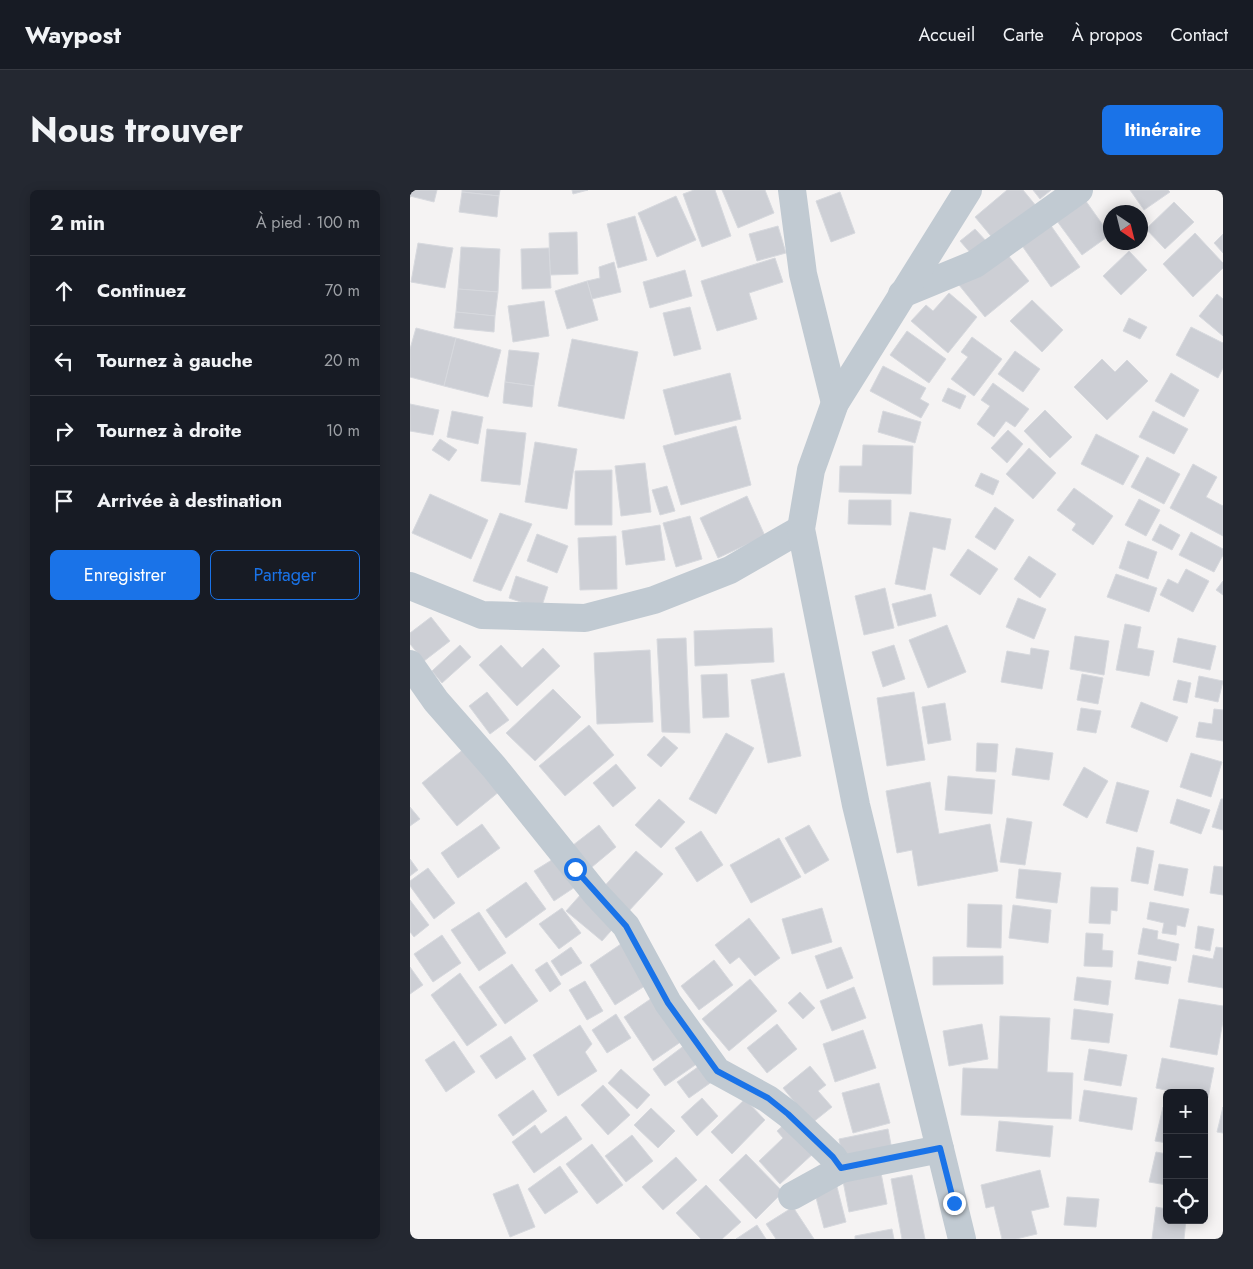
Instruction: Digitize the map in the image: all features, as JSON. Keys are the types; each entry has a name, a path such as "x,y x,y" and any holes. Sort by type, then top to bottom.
{"street":[{"path":"792,190 803,274 835,403"},
{"path":"962,1239 856,805 801,529 811,470 835,403 968,190"},
{"path":"902,294 975,264 1079,190"},
{"path":"410,586 482,616 585,618 654,600 730,570 801,529"},
{"path":"410,664 436,701 494,767 596,894 626,926 668,1003 717,1071 768,1098 788,1114 833,1157 841,1168"},
{"path":"792,1196 841,1168 940,1148"}],"building":[{"path":"410,190 437,190 434,202 410,196"},
{"path":"462,190 500,190 499,196 462,192"},
{"path":"572,190 588,190 573,194"},
{"path":"694,190 715,190 731,236 702,247 683,194"},
{"path":"722,190 765,190 774,213 738,228"},
{"path":"1007,190 1023,190 1037,207 995,241 975,217"},
{"path":"1033,190 1051,190 1040,199"},
{"path":"1130,190 1168,190 1170,192 1148,207 1148,205 1140,205"},
{"path":"462,192 499,196 497,217 459,212"},
{"path":"840,192 855,233 831,242 816,201"},
{"path":"676,196 696,240 657,257 638,213"},
{"path":"1083,197 1103,225 1103,240 1082,255 1054,217"},
{"path":"1174,202 1194,222 1165,249 1148,231 1148,227"},
{"path":"635,216 647,260 618,268 607,224"},
{"path":"1047,220 1080,267 1051,287 1018,240"},
{"path":"778,226 786,253 757,261 749,234"},
{"path":"975,229 988,243 973,256 960,241"},
{"path":"577,232 578,274 550,275 549,233"},
{"path":"1195,233 1223,263 1223,268 1193,297 1163,264"},
{"path":"1223,234 1223,253 1214,243"},
{"path":"418,243 453,248 445,288 411,282"},
{"path":"461,247 500,249 498,292 458,289"},
{"path":"549,248 551,288 522,289 521,249"},
{"path":"1003,249 1029,281 985,317 959,285"},
{"path":"1129,251 1147,270 1121,295 1103,276"},
{"path":"775,258 783,282 749,293 757,319 717,331 701,281"},
{"path":"614,262 621,292 592,299 587,281 600,278 599,267"},
{"path":"685,270 692,296 650,308 643,282"},
{"path":"587,281 598,320 567,329 555,291"},
{"path":"458,289 498,292 495,316 456,312"},
{"path":"949,293 977,317 948,353 911,321 926,305 933,311"},
{"path":"1217,294 1223,299 1223,336 1199,316"},
{"path":"1032,300 1063,330 1042,352 1010,321"},
{"path":"544,301 549,336 513,342 508,306"},
{"path":"690,307 701,349 674,356 663,313"},
{"path":"456,312 495,316 494,332 454,328"},
{"path":"1129,318 1147,327 1140,339 1123,331"},
{"path":"1191,327 1223,343 1223,368 1218,378 1176,355"},
{"path":"416,328 456,338 444,386 410,377 410,349"},
{"path":"907,331 946,359 929,383 890,355"},
{"path":"972,337 1002,359 974,396 951,379 968,357 961,352"},
{"path":"456,338 501,350 488,397 444,386"},
{"path":"572,339 638,352 624,419 558,406"},
{"path":"509,350 539,353 534,386 505,382"},
{"path":"1015,351 1040,369 1023,392 998,374"},
{"path":"1102,359 1115,372 1127,360 1148,381 1107,420 1074,387"},
{"path":"883,366 926,388 920,399 929,404 921,418 870,391"},
{"path":"730,373 741,419 675,435 663,390"},
{"path":"1171,373 1199,390 1184,417 1155,401"},
{"path":"505,382 534,386 532,407 503,403"},
{"path":"993,383 1029,409 1015,427 1006,421 994,437 977,424 990,406 981,400"},
{"path":"948,388 966,396 960,409 942,401"},
{"path":"410,404 439,410 433,435 410,431"},
{"path":"1045,410 1072,437 1050,458 1024,431"},
{"path":"452,411 483,417 478,444 447,437"},
{"path":"883,411 921,422 915,443 878,432"},
{"path":"1153,411 1188,429 1174,454 1139,437"},
{"path":"736,426 751,485 681,505 663,446"},
{"path":"487,429 526,433 520,485 481,481"},
{"path":"1008,430 1023,444 1007,463 991,448"},
{"path":"1096,434 1139,456 1123,485 1081,464"},
{"path":"440,439 457,450 449,461 432,450"},
{"path":"535,442 577,449 567,509 525,502"},
{"path":"863,445 913,446 911,494 839,492 840,466 862,466"},
{"path":"1029,448 1056,473 1033,499 1006,474"},
{"path":"1147,457 1180,474 1164,504 1131,487"},
{"path":"645,463 651,512 621,516 615,466"},
{"path":"1193,464 1217,477 1206,497 1223,506 1223,536 1170,508"},
{"path":"612,470 612,525 575,525 575,471"},
{"path":"981,473 999,481 993,495 975,486"},
{"path":"667,486 675,511 660,515 652,490"},
{"path":"1074,488 1113,516 1093,545 1072,530 1076,524 1057,510"},
{"path":"430,494 488,520 471,559 412,533"},
{"path":"747,496 765,536 718,558 700,518"},
{"path":"1139,499 1160,510 1146,536 1125,525"},
{"path":"849,500 891,500 891,525 848,524"},
{"path":"995,507 1014,520 995,550 975,537"},
{"path":"910,512 951,519 945,550 933,547 925,590 895,584"},
{"path":"500,513 532,524 501,591 473,581"},
{"path":"690,516 702,559 676,567 663,523"},
{"path":"1160,524 1180,535 1172,550 1152,540"},
{"path":"660,525 665,560 626,565 622,531"},
{"path":"1191,532 1223,549 1223,555 1214,572 1179,555"},
{"path":"537,534 568,546 557,573 527,561"},
{"path":"616,536 617,589 580,590 578,538"},
{"path":"1128,541 1157,552 1148,579 1119,568"},
{"path":"968,549 998,569 980,595 950,575"},
{"path":"1029,556 1056,574 1040,598 1014,579"},
{"path":"1186,569 1209,581 1193,612 1160,595 1168,579 1178,584"},
{"path":"1116,574 1157,588 1149,612 1107,597"},
{"path":"516,576 548,587 541,609 509,598"},
{"path":"1223,581 1223,595 1216,590"},
{"path":"885,588 894,628 864,635 855,596"},
{"path":"931,594 936,616 898,626 892,604"},
{"path":"1018,598 1046,609 1034,639 1006,627"},
{"path":"431,617 450,641 424,661 410,644 410,633"},
{"path":"1125,624 1141,627 1137,648 1154,651 1149,676 1116,670"},
{"path":"947,625 966,672 928,688 909,640"},
{"path":"772,628 774,662 695,666 694,631"},
{"path":"1075,636 1109,641 1104,675 1070,669"},
{"path":"686,638 690,733 662,732 657,639"},
{"path":"1178,638 1216,646 1210,670 1173,662"},
{"path":"460,645 471,657 442,683 432,671"},
{"path":"501,645 522,668 543,648 560,666 517,706 479,665"},
{"path":"894,645 905,679 883,687 872,652"},
{"path":"1031,648 1049,651 1042,689 1001,682 1007,651 1030,655"},
{"path":"650,650 653,722 597,724 594,653"},
{"path":"784,673 801,756 768,763 751,680"},
{"path":"727,674 729,717 703,718 701,675"},
{"path":"1082,674 1103,678 1098,704 1077,700"},
{"path":"1199,676 1223,681 1218,702 1195,697"},
{"path":"1178,680 1191,683 1187,703 1173,700"},
{"path":"553,689 581,717 535,761 506,733"},
{"path":"487,692 509,720 490,734 469,706"},
{"path":"914,692 925,760 887,766 877,698"},
{"path":"1141,702 1178,717 1167,742 1131,727"},
{"path":"945,703 951,740 928,744 922,707"},
{"path":"1081,708 1101,711 1096,733 1077,730"},
{"path":"1214,709 1223,710 1223,741 1196,737 1199,722 1212,724"},
{"path":"589,725 614,755 565,796 539,766"},
{"path":"726,733 754,748 716,814 689,799"},
{"path":"664,736 678,748 661,767 647,755"},
{"path":"977,743 998,744 996,772 976,771"},
{"path":"465,748 500,791 457,826 422,783"},
{"path":"1016,748 1053,753 1049,780 1012,775"},
{"path":"1191,753 1222,762 1211,797 1180,787"},
{"path":"616,764 636,788 613,807 593,783"},
{"path":"1084,767 1108,781 1087,818 1063,805"},
{"path":"948,776 995,780 992,814 945,810"},
{"path":"930,782 939,834 990,824 998,871 918,886 912,850 897,853 886,791"},
{"path":"1117,782 1149,791 1137,832 1106,823"},
{"path":"659,799 685,822 661,848 635,825"},
{"path":"1177,799 1210,810 1201,834 1170,823"},
{"path":"1221,799 1223,799 1223,830 1212,827"},
{"path":"410,807 420,819 410,826"},
{"path":"1007,818 1032,822 1025,865 1000,862"},
{"path":"482,824 500,848 458,878 441,853"},
{"path":"599,825 616,847 586,872 568,849"},
{"path":"809,825 829,860 805,874 785,838"},
{"path":"701,831 723,865 697,882 675,848"},
{"path":"779,838 801,877 751,903 730,865"},
{"path":"1137,847 1154,851 1148,884 1131,881"},
{"path":"636,851 663,874 627,913 601,890"},
{"path":"555,858 575,887 554,901 534,871"},
{"path":"410,859 418,870 410,876"},
{"path":"1159,864 1188,869 1183,896 1154,890"},
{"path":"1214,866 1223,867 1223,895 1210,893"},
{"path":"428,868 455,903 434,919 410,886 410,881"},
{"path":"1019,869 1061,873 1057,903 1016,898"},
{"path":"526,882 546,909 506,938 486,910"},
{"path":"1091,887 1118,888 1117,911 1111,910 1110,924 1089,923"},
{"path":"582,893 618,923 602,941 566,911"},
{"path":"410,900 429,925 414,937 410,932"},
{"path":"1150,902 1189,909 1185,927 1177,925 1176,935 1162,933 1164,923 1147,919"},
{"path":"968,904 1002,905 1001,948 967,947"},
{"path":"1013,905 1051,910 1048,943 1009,938"},
{"path":"562,908 581,933 559,949 539,924"},
{"path":"822,908 832,942 792,954 782,919"},
{"path":"479,912 506,953 479,971 451,930"},
{"path":"749,918 780,958 755,976 739,957 730,964 715,945"},
{"path":"1198,926 1214,929 1210,951 1195,948"},
{"path":"1143,928 1158,931 1157,939 1179,944 1176,961 1138,954"},
{"path":"1086,933 1103,934 1102,950 1113,951 1112,967 1084,966"},
{"path":"442,935 461,963 433,982 414,954"},
{"path":"621,944 648,984 615,1005 590,965"},
{"path":"571,947 582,963 561,976 551,961"},
{"path":"841,947 853,978 827,989 815,956"},
{"path":"1216,947 1223,948 1223,988 1188,982 1193,955 1213,959"},
{"path":"1003,956 1003,984 933,985 933,957"},
{"path":"714,960 733,985 699,1010 681,986"},
{"path":"1138,961 1171,967 1168,984 1135,979"},
{"path":"547,962 561,984 550,992 535,970"},
{"path":"512,964 538,1001 505,1024 479,987"},
{"path":"410,967 423,985 410,994"},
{"path":"460,973 497,1025 467,1046 431,995"},
{"path":"1077,977 1111,981 1108,1005 1074,1000"},
{"path":"750,979 777,1011 729,1051 702,1019"},
{"path":"585,981 603,1011 587,1020 569,990"},
{"path":"854,987 866,1018 832,1031 820,1001"},
{"path":"800,992 815,1008 803,1019 788,1003"},
{"path":"655,996 685,1039 653,1061 624,1017"},
{"path":"1179,999 1223,1006 1223,1021 1217,1055 1170,1047"},
{"path":"1074,1009 1113,1014 1109,1043 1071,1039"},
{"path":"616,1014 631,1038 607,1053 592,1030"},
{"path":"1000,1016 1050,1018 1047,1072 1073,1073 1071,1119 961,1115 963,1068 998,1069"},
{"path":"777,1024 797,1049 767,1073 747,1048"},
{"path":"982,1024 988,1059 949,1066 943,1031"},
{"path":"580,1025 592,1044 585,1052 597,1071 558,1096 533,1055"},
{"path":"863,1030 876,1068 835,1082 823,1044"},
{"path":"511,1036 526,1059 496,1079 480,1056"},
{"path":"454,1041 475,1072 446,1092 425,1060"},
{"path":"685,1045 698,1063 665,1086 653,1069"},
{"path":"1089,1049 1127,1055 1121,1086 1084,1080"},
{"path":"1162,1058 1214,1068 1208,1098 1208,1089 1156,1088"},
{"path":"702,1064 713,1081 689,1098 677,1082"},
{"path":"810,1066 826,1085 818,1091 832,1107 812,1123 783,1088"},
{"path":"621,1069 650,1095 637,1109 608,1083"},
{"path":"879,1083 890,1123 853,1133 842,1093"},
{"path":"603,1085 630,1115 608,1135 581,1105"},
{"path":"533,1090 547,1111 513,1136 498,1115"},
{"path":"1084,1090 1137,1098 1132,1130 1079,1121"},
{"path":"702,1098 718,1116 697,1136 681,1117"},
{"path":"745,1099 765,1120 732,1154 711,1132"},
{"path":"1163,1107 1163,1142 1155,1141"},
{"path":"1223,1107 1223,1133 1217,1132"},
{"path":"651,1108 675,1131 658,1148 634,1125"},
{"path":"566,1116 582,1139 534,1173 512,1142 535,1125 541,1134"},
{"path":"999,1121 1053,1126 1050,1157 996,1151"},
{"path":"787,1122 815,1152 780,1184 759,1161 783,1138 777,1131"},
{"path":"888,1129 892,1150 843,1160 839,1139"},
{"path":"632,1135 653,1161 626,1182 605,1156"},
{"path":"592,1144 623,1185 597,1204 566,1164"},
{"path":"1156,1152 1163,1153 1163,1184 1149,1182"},
{"path":"746,1154 783,1192 756,1219 719,1180"},
{"path":"676,1157 697,1180 663,1210 642,1187"},
{"path":"560,1166 578,1192 545,1214 528,1189"},
{"path":"1040,1170 1049,1207 1031,1211 1037,1234 1016,1239 1002,1239 994,1206 986,1208 981,1185"},
{"path":"881,1173 887,1204 849,1212 843,1181"},
{"path":"912,1175 925,1239 902,1239 891,1179"},
{"path":"836,1183 846,1222 824,1228 814,1190"},
{"path":"518,1184 535,1227 510,1237 493,1194"},
{"path":"706,1185 741,1222 722,1239 701,1239 676,1213"},
{"path":"1067,1197 1099,1199 1096,1227 1064,1225"},
{"path":"793,1207 814,1239 776,1239 766,1224"},
{"path":"1156,1207 1163,1208 1163,1224 1186,1224 1184,1239 1152,1239"},
{"path":"757,1225 766,1239 736,1239"},
{"path":"892,1229 894,1239 855,1239 855,1236"}],"route":[{"path":"575,869 626,926 668,1003 717,1071 768,1098 788,1114 833,1157 841,1168 940,1148 954,1203"}]}
